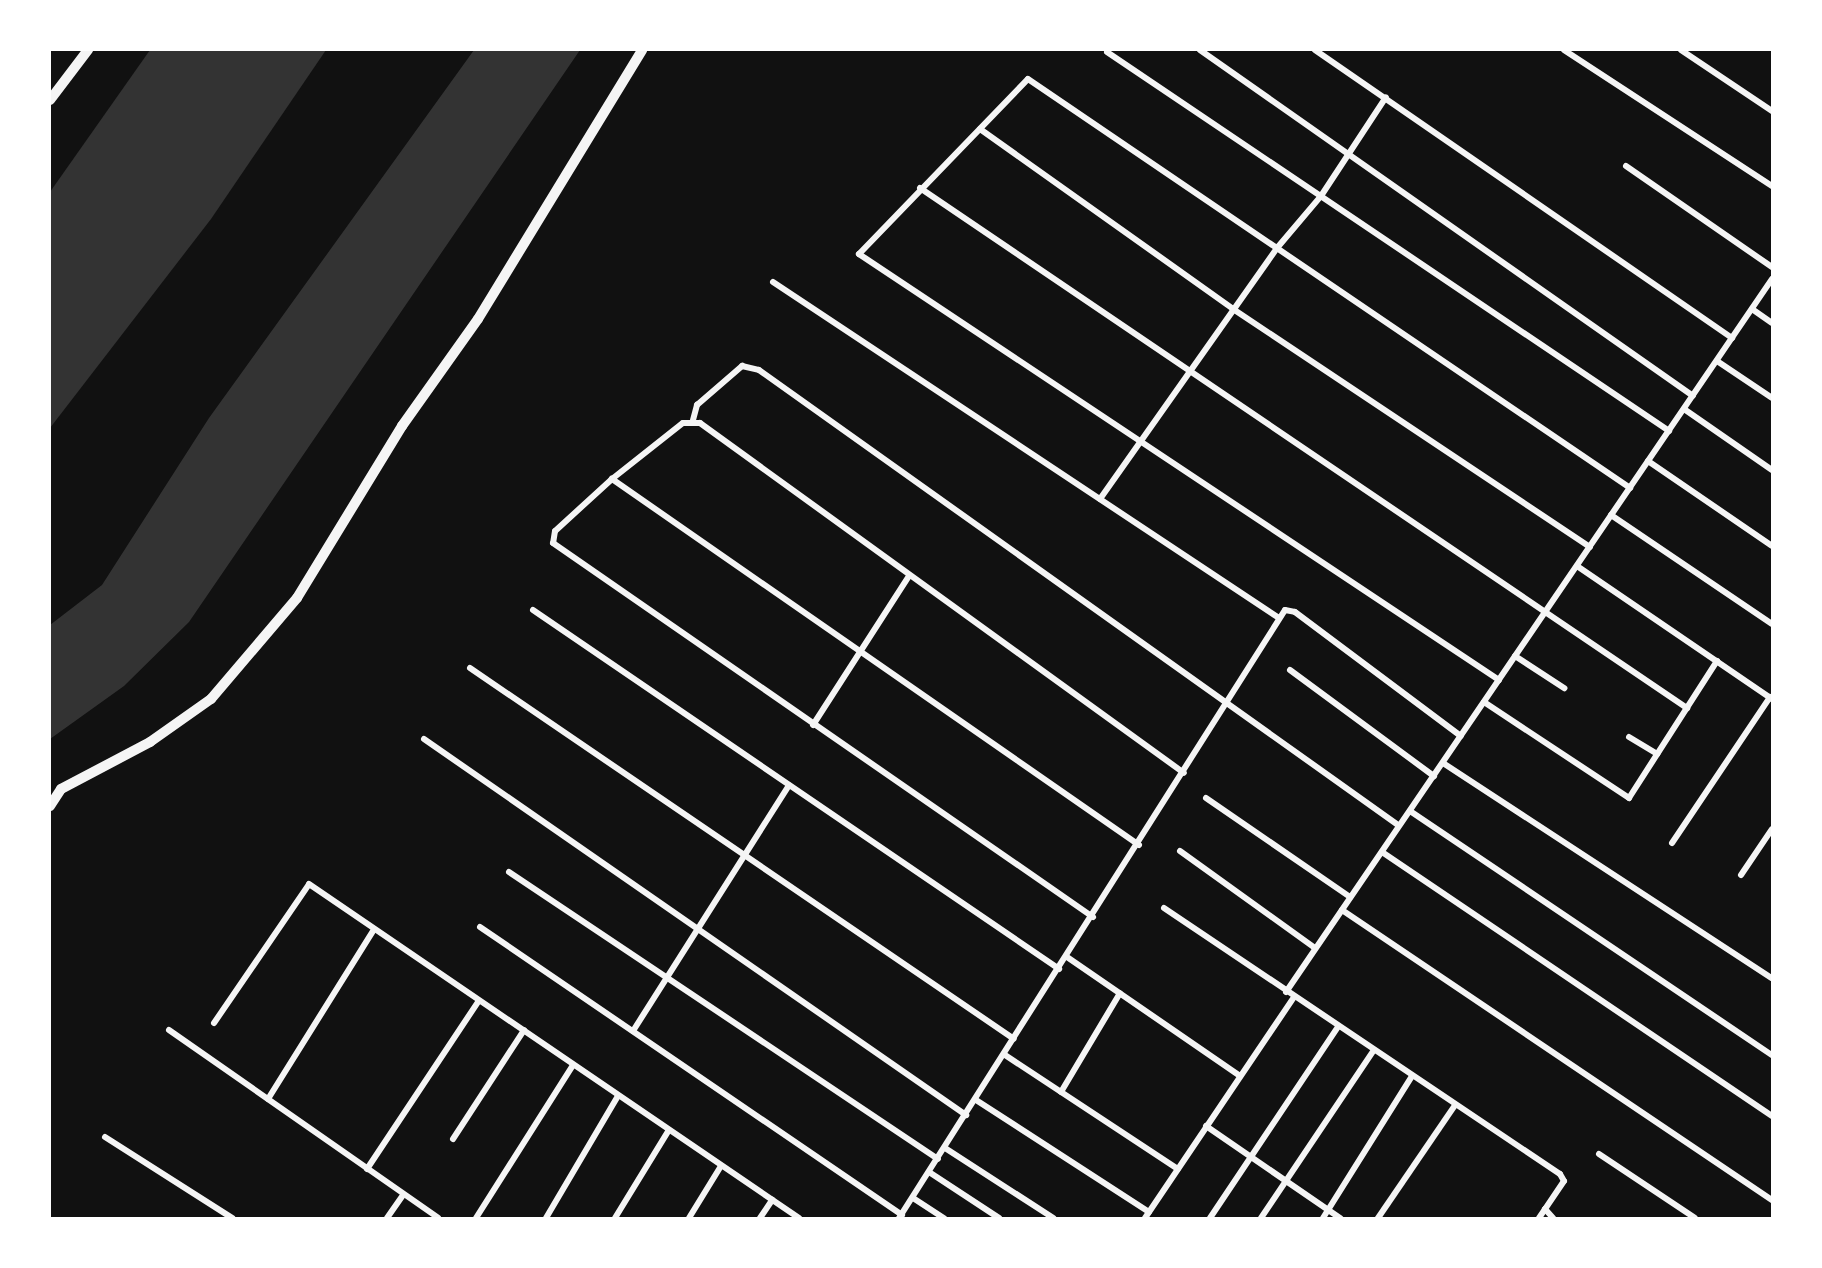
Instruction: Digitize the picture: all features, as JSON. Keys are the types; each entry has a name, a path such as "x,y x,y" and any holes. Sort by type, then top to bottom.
{"street":[{"path":"50,100 88,50"},
{"path":"50,806 61,789 150,742 211,699 297,598 402,426 478,319 642,50"},
{"path":"1200,50 1693,396"},
{"path":"1315,50 1732,338"},
{"path":"1564,50 1773,186"},
{"path":"1681,50 1773,111"},
{"path":"1107,52 1669,431"},
{"path":"1499,680 1138,444 859,254 1028,79 1630,488"},
{"path":"1100,499 1277,248 1321,196 1386,97"},
{"path":"980,129 1233,309 1590,547"},
{"path":"1626,166 1773,267"},
{"path":"921,188 1188,373 1687,708"},
{"path":"1286,992 1773,279"},
{"path":"774,282 1279,618"},
{"path":"1752,309 1773,323"},
{"path":"1716,361 1773,398"},
{"path":"1093,917 553,543 555,531 612,479 693,420 697,405 742,366 759,370 1398,825"},
{"path":"1684,409 1773,470"},
{"path":"693,420 1184,773"},
{"path":"1648,461 1773,546"},
{"path":"612,479 1139,845"},
{"path":"1611,515 1773,624"},
{"path":"1577,566 1771,698 1672,843"},
{"path":"813,725 862,654 909,576"},
{"path":"533,610 1059,969"},
{"path":"480,927 900,1217 1139,845 1184,773 1224,702 1285,610 1295,612 1461,736"},
{"path":"1515,656 1563,688"},
{"path":"1484,702 1629,798 1717,661"},
{"path":"470,668 1014,1039"},
{"path":"1290,670 1434,776"},
{"path":"1629,737 1657,754"},
{"path":"424,739 966,1115"},
{"path":"1443,763 1773,978"},
{"path":"633,1031 789,784"},
{"path":"1206,798 1350,897"},
{"path":"1410,811 1773,1055"},
{"path":"1741,875 1773,829"},
{"path":"1180,851 1316,948"},
{"path":"1382,852 1773,1116"},
{"path":"509,872 938,1159"},
{"path":"214,1023 309,884 373,931 478,1002 524,1030 799,1218"},
{"path":"1164,908 1564,1181 1539,1218"},
{"path":"1342,910 1773,1200"},
{"path":"268,1099 373,931"},
{"path":"1067,957 1240,1076"},
{"path":"1061,1092 1120,993"},
{"path":"976,1100 1147,1215 1294,997"},
{"path":"367,1169 478,1002"},
{"path":"1210,1218 1338,1027"},
{"path":"169,1030 438,1218"},
{"path":"453,1139 524,1030"},
{"path":"1261,1218 1374,1050"},
{"path":"1005,1055 1178,1168"},
{"path":"476,1218 573,1065"},
{"path":"1323,1218 1412,1076"},
{"path":"546,1218 618,1096"},
{"path":"1378,1218 1455,1105"},
{"path":"1206,1126 1340,1218"},
{"path":"615,1218 669,1130"},
{"path":"105,1137 232,1218"},
{"path":"945,1148 1053,1218"},
{"path":"1599,1154 1695,1218"},
{"path":"689,1218 721,1166"},
{"path":"929,1172 999,1218"},
{"path":"387,1218 403,1195"},
{"path":"913,1198 944,1218"},
{"path":"760,1218 772,1200"},
{"path":"1545,1209 1553,1218"}],"shaded area":[{"path":"150,50 326,50 211,219 50,428 50,192"},
{"path":"474,50 580,50 189,622 124,686 50,739 50,625 102,585 209,418"}]}
